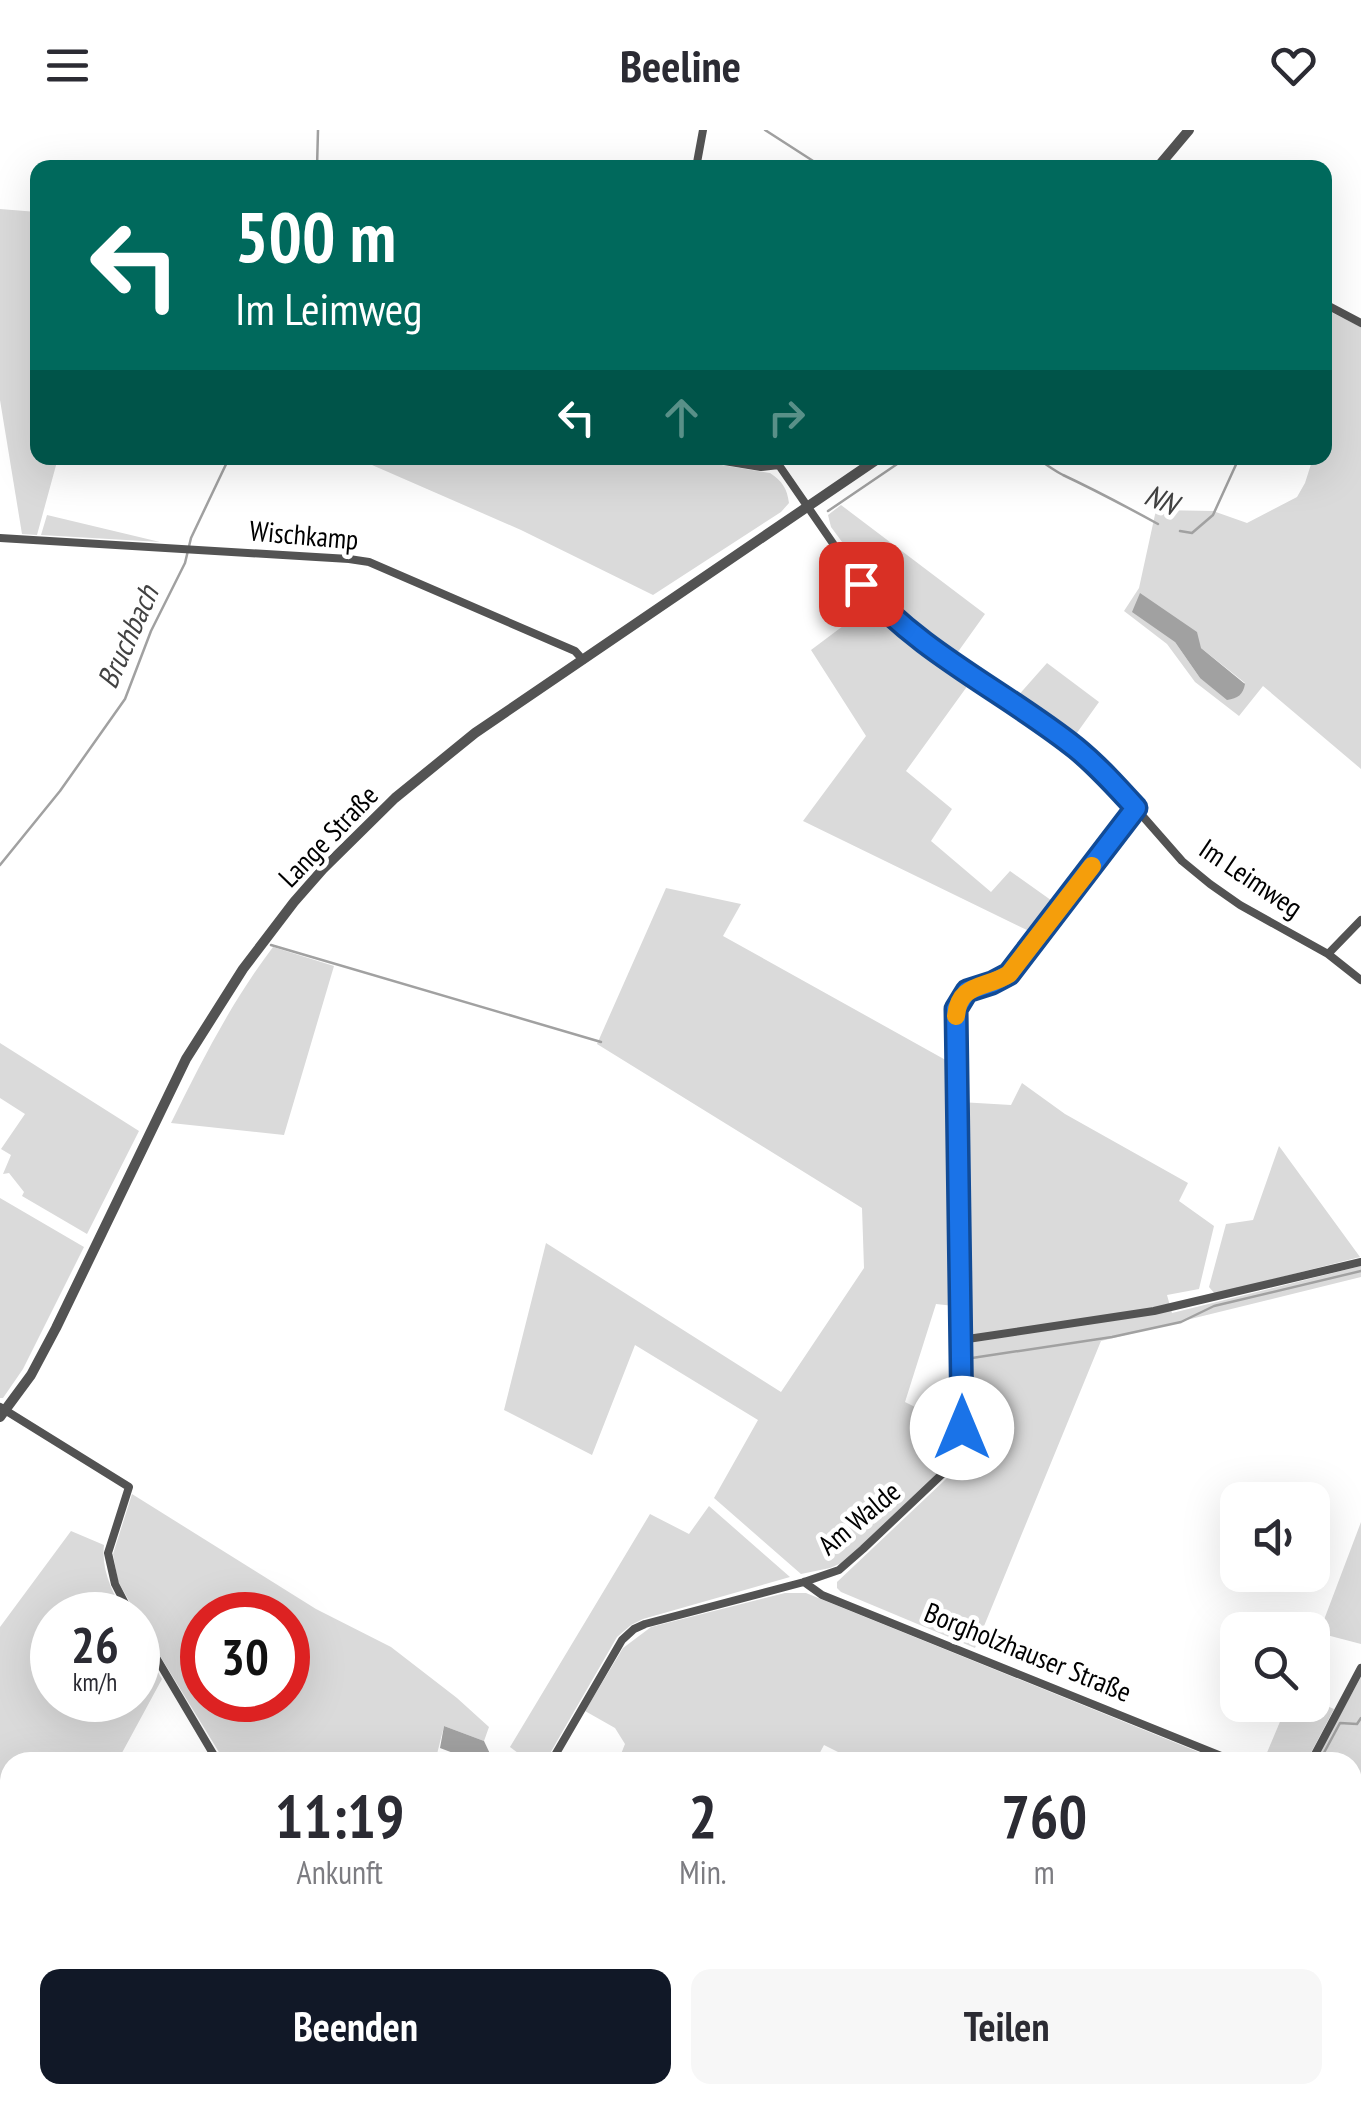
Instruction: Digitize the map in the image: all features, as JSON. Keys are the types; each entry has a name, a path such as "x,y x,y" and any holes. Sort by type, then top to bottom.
{"street":[{"path":"697,160 703,130"},
{"path":"1164,160 1189,130"},
{"path":"1332,308 1361,323"},
{"name":"Im Leimweg","path":"780,465 861,584 899,624 1074,747 1110,780 1182,861 1210,884 1328,954 1361,980"},
{"name":"Lange Straße","path":"2,1411 30,1374 56,1328 186,1059 243,969 294,902 354,837 424,773 476,733 869,465"},
{"name":"Wischkamp","path":"0,538 369,562 575,651 584,660"},
{"name":"Am Walde","path":"556,1752 622,1640 634,1629 839,1570 956,1461 962,1428 956,1009 967,991 1009,974 1136,808"},
{"path":"1328,954 1361,920"},
{"path":"960,1340 1154,1312 1361,1262"},
{"path":"2,1411 129,1487 108,1553 118,1592"},
{"name":"Borgholzhauser Straße","path":"804,1582 822,1595 1211,1752"},
{"path":"160,1664 212,1752"},
{"path":"1316,1752 1361,1668"}],"shaded area":[{"path":"0,209 30,211 30,465 56,465 37,535 22,534 0,400"},
{"path":"1332,312 1361,327 1361,769 1263,686 1239,716 1195,682 1167,644 1124,611 1139,588 1156,510 1213,511 1247,523 1297,497 1311,465 1332,465","holes":["1175,642 1201,648 1245,683 1200,678"]},
{"path":"372,465 721,465 770,473 783,485 789,503 653,595 521,530"},
{"path":"841,505 985,614 955,656 885,600 831,527 828,515"},
{"path":"47,515 160,542 41,535"},
{"path":"1140,593 1197,632 1201,648 1245,684 1243,691 1227,700 1200,678 1175,642 1132,612"},
{"path":"871,605 898,630 971,681 906,771 952,809 931,841 991,892 1010,871 1055,903 1033,933 803,821 866,736 811,650"},
{"path":"1047,663 1099,702 1074,737 1016,698"},
{"path":"666,888 741,904 723,936 951,1063 954,1306 936,1304 905,1402 957,1428 956,1452 947,1467 844,1562 830,1568 801,1574 714,1498 758,1420 635,1345 592,1455 504,1410 546,1243 781,1392 864,1268 862,1208 597,1044"},
{"path":"273,947 334,966 284,1135 171,1123 231,1010"},
{"path":"0,1043 139,1131 87,1234 22,1196 24,1192 9,1173 3,1174 11,1155 1,1149 25,1114 0,1098"},
{"path":"1022,1083 1065,1114 1188,1183 1179,1201 1214,1226 1199,1289 1167,1295 1172,1313 1361,1266 1361,1277 1101,1341 975,1648 841,1592 837,1582 965,1461 960,1102 1011,1105"},
{"path":"1279,1146 1360,1257 1215,1294 1209,1287 1226,1224 1253,1220"},
{"path":"0,1198 84,1247 23,1369 3,1398 0,1398"},
{"path":"132,1494 289,1592 180,1592 180,1688 160,1656 160,1592 124,1592 113,1554"},
{"path":"709,1506 790,1577 631,1625 617,1637 551,1752 517,1752 510,1747 650,1514 689,1534"},
{"path":"1361,1522 1361,1644 1330,1636 1330,1612 1327,1612"},
{"path":"71,1531 104,1545 106,1573 113,1592 30,1592 30,1722 139,1722 122,1752 0,1752 0,1627"},
{"path":"785,1593 806,1593 1198,1752 838,1752 824,1745 820,1752 622,1752 625,1744 615,1728 585,1711 623,1648 651,1627"},
{"path":"310,1605 391,1647 489,1727 484,1741 444,1726 438,1752 219,1752 201,1722 310,1722"},
{"path":"1361,1677 1361,1752 1320,1752"},
{"path":"1280,1722 1327,1722 1311,1752 1267,1752"},
{"path":"444,1726 484,1741 489,1752 451,1752 440,1748"}],"waterway":[{"name":"Bruchbach","path":"317,160 318,130"},
{"path":"765,130 812,160"},
{"name":"Bruchbach","path":"0,865 60,791 125,699 151,631 185,563 191,538 226,465"},
{"path":"828,511 896,465"},
{"name":"NN","path":"1046,465 1158,524"},
{"name":"NN","path":"1180,531 1192,533 1213,515 1236,465"},
{"path":"271,945 601,1042"},
{"path":"972,1358 1112,1337 1181,1322 1214,1306 1361,1271"},
{"path":"1324,1752 1340,1723 1357,1724 1361,1718"}],"slow traffic":[{"path":"956,1016 958,1003 967,991 1009,974 1092,866"}],"route":[{"path":"861,584 899,624 1074,747 1136,808 1009,974 967,991 956,1009 962,1428"}]}
